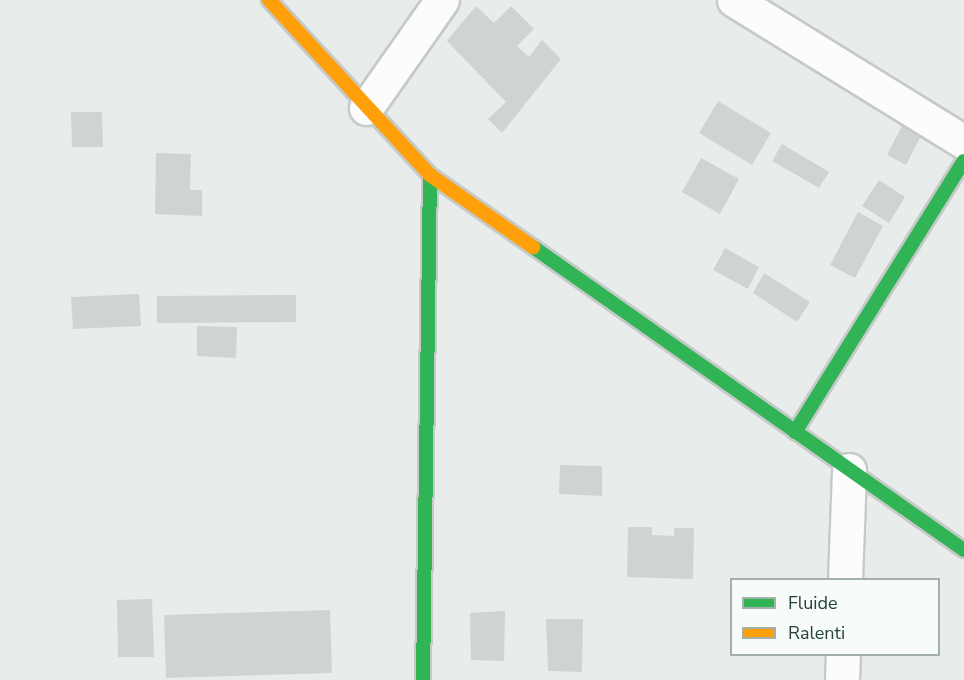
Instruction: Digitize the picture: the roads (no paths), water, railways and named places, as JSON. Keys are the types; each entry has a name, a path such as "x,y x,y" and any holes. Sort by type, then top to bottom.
{"street":[{"path":"269,0 430,175 964,550"},
{"path":"366,108 442,0"},
{"path":"734,0 964,142"},
{"path":"795,432 964,160"},
{"path":"423,680 430,175"},
{"path":"845,578 849,470"},
{"path":"842,680 843,656"}]}
